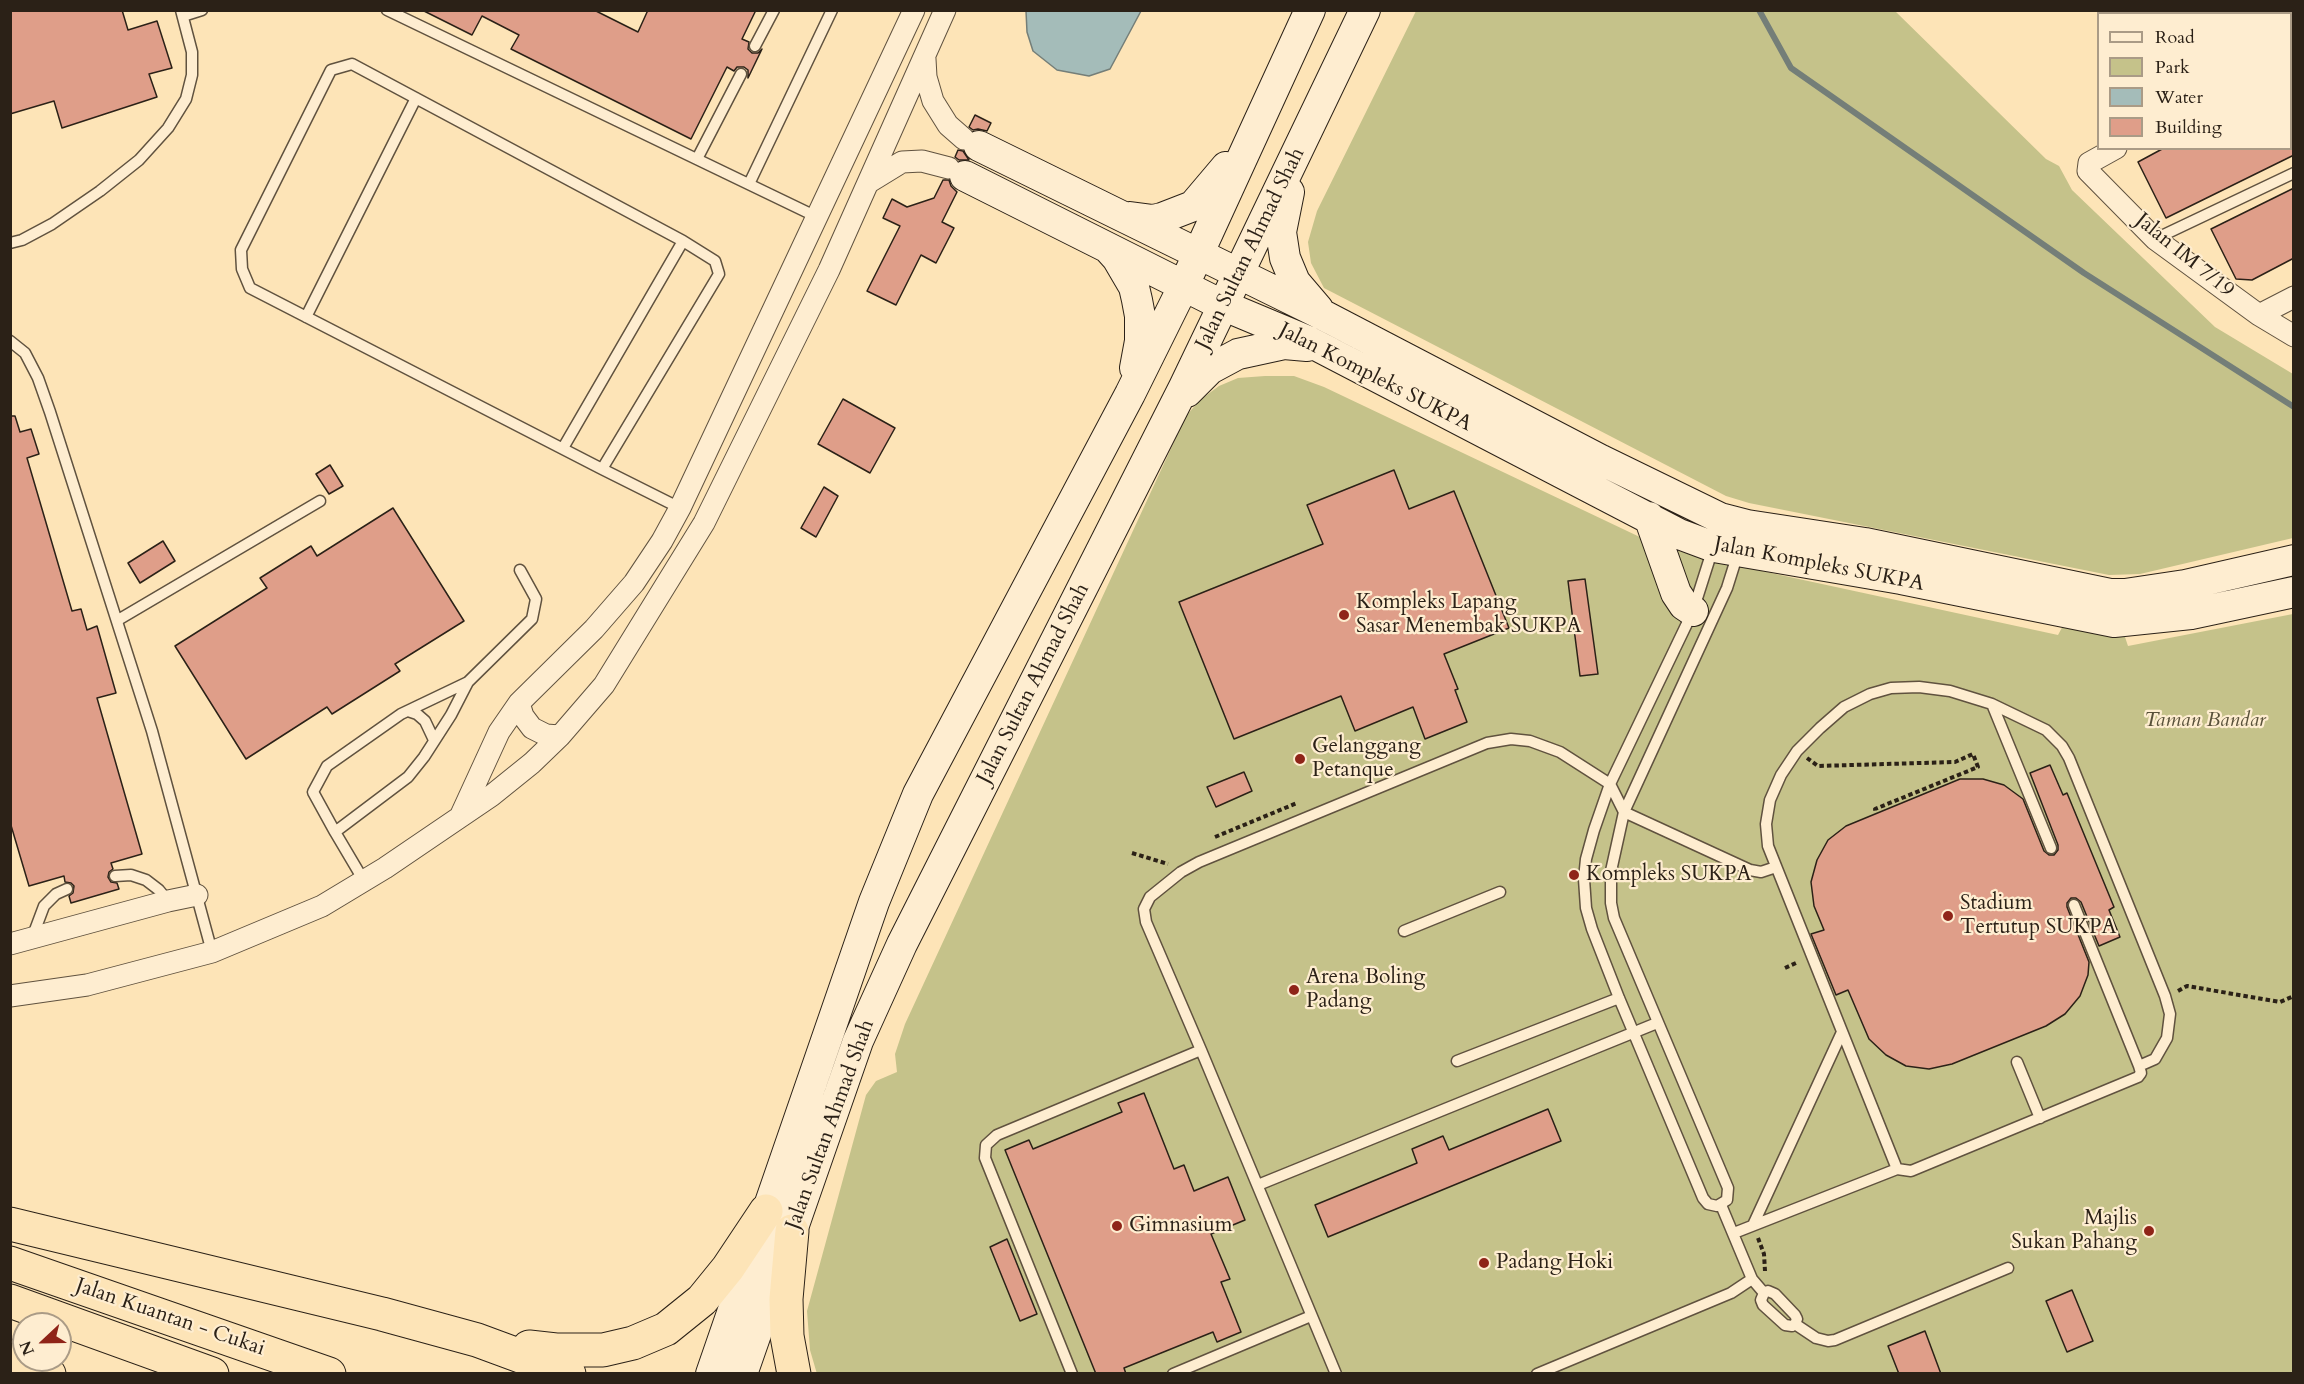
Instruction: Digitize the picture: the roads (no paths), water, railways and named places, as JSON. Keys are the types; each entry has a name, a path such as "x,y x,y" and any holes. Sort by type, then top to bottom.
{"highway":[{"path":"477,1340 556,1350 603,1350 633,1343 666,1329 702,1300 728,1268 766,1211"},
{"path":"10,1224 382,1314 477,1340 569,1374"},
{"path":"792,1231 786,1299 787,1336 794,1374"},
{"name":"Jalan Kuantan - Cukai","path":"10,1263 329,1374"},
{"name":"Jalan Kuantan - Cukai","path":"10,1301 212,1374"},
{"path":"10,1356 49,1374"}],"main road":[{"name":"Jalan Sultan Ahmad Shah","path":"711,1374 874,902 918,794 1130,394 1184,285 1310,10"},
{"name":"Jalan Sultan Ahmad Shah","path":"742,1374 858,1041 902,944 1167,421 1365,10"},
{"path":"1124,216 1153,220 1194,206 1254,132"},
{"name":"Jalan Kompleks SUKPA","path":"971,142 1323,315 1601,460 1730,536 1901,579 2114,622 2191,614 2294,592"},
{"path":"1301,146 1283,220 1282,244 1289,271 1323,315"},
{"name":"Jalan Kompleks SUKPA","path":"957,172 1222,305 1308,341 1679,534 1865,543 2110,594 2185,585 2294,560"},
{"path":"1106,245 1117,258 1134,287 1139,308 1140,341 1130,394"},
{"path":"1167,421 1190,387 1210,369 1238,354 1255,348 1294,343 1338,357"},
{"path":"1649,518 1676,593 1684,605 1693,611"}],"street":[{"path":"460,818 495,739 519,703 617,604 647,565 680,508 914,10"},
{"path":"10,996 87,985 212,952 322,906 460,818 511,781 560,736 604,685 704,523 871,181 945,10"},
{"path":"925,59 926,76 933,101 948,125 971,142"},
{"name":"Jalan IM 7/19","path":"2112,150 2089,163 2088,171 2156,239 2259,315 2294,336"},
{"path":"871,181 902,162 922,161 957,172"},
{"path":"2259,315 2294,297"},
{"path":"519,703 523,716 532,728 546,735 560,736"},
{"path":"10,944 196,895"}],"lane":[{"path":"10,243 22,240 52,224 100,191 139,160 168,128 186,99 192,75 192,52 182,13 202,10"},
{"path":"387,10 817,217"},
{"path":"755,46 774,10"},
{"path":"749,184 832,10"},
{"path":"602,469 719,274 716,261 683,241 352,64 331,70 241,250 242,269 250,288 602,469 680,508"},
{"path":"697,159 741,74"},
{"path":"306,317 416,98"},
{"path":"2156,239 2294,173"},
{"path":"563,448 683,241"},
{"path":"10,341 25,353 38,378 152,731 212,952"},
{"path":"118,620 320,501"},
{"path":"1730,536 1727,588 1624,812 1611,871 1611,903 1614,918 1728,1188 1727,1200 1717,1206 1708,1204 1703,1198 1619,998 1592,929 1586,908 1584,879 1592,840 1610,783 1730,536"},
{"path":"335,832 408,777 451,715 468,682 532,619 536,598 520,570"},
{"path":"364,881 312,792 327,766 408,711 468,682"},
{"path":"1897,1169 1776,867 1766,835 1767,812 1775,788 1797,751 1844,707 1870,694 1904,687 1950,691 1992,704 2046,730 2062,746 2069,758 2165,996 2170,1021 2166,1043 2155,1059 2139,1066"},
{"path":"1992,704 2051,848"},
{"path":"408,711 417,714 425,721 434,741"},
{"path":"1336,1374 1146,922 1144,909 1150,897 1181,872 1199,862 1487,743 1498,741 1530,741 1546,745 1610,783 1624,812 1750,870 1761,872 1776,867"},
{"path":"115,876 131,875 146,880 168,901"},
{"path":"32,938 44,906 56,894 68,889"},
{"path":"1404,931 1500,892"},
{"path":"1734,1233 1897,1169 1911,1171 2138,1077 2141,1073 2139,1066 2074,905"},
{"path":"1457,1061 1619,998"},
{"path":"1258,1185 1657,1023"},
{"path":"1753,1225 1842,1032"},
{"path":"1072,1374 985,1158 986,1144 997,1135 1201,1050"},
{"path":"2017,1062 2040,1118"},
{"path":"1721,1205 1752,1279 1764,1293 1775,1294 1795,1315 1797,1319 1795,1324 1816,1338 1828,1341 2008,1268"},
{"path":"1537,1374 1731,1293 1752,1279"},
{"path":"1173,1374 1311,1316"}],"water":[{"path":"1026,10 1141,11 1110,69 1089,76 1057,70 1033,51 1027,32"}],"waterway":[{"path":"1759,10 1791,68 2084,273 2294,407"}],"place":[{"name":"Kompleks Lapang Sasar Menembak SUKPA","path":"1344,615"},
{"name":"Gelanggang Petanque","path":"1300,759"},
{"name":"Kompleks SUKPA","path":"1574,875"},
{"name":"Stadium Tertutup SUKPA","path":"1948,916"},
{"name":"Arena Boling Padang","path":"1294,990"},
{"name":"Gimnasium","path":"1117,1226"},
{"name":"Majlis Sukan Pahang","path":"2149,1231"},
{"name":"Padang Hoki","path":"1484,1263"}],"park label":[{"name":"Taman Bandar","path":"2205,721"}]}
